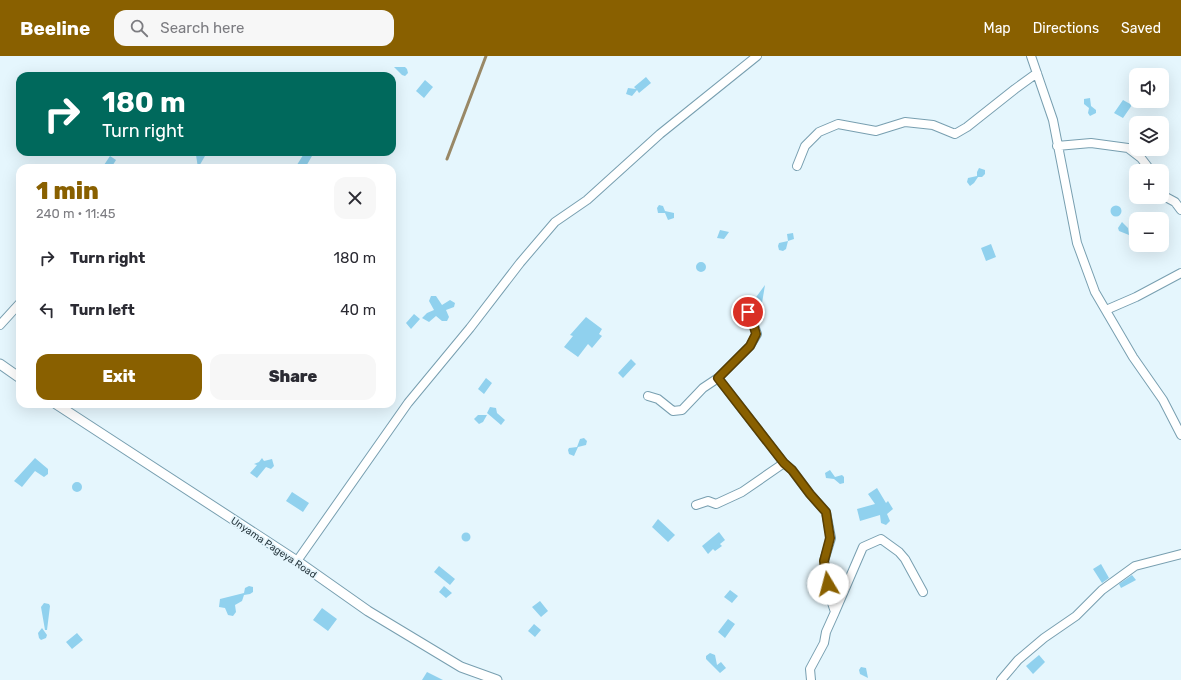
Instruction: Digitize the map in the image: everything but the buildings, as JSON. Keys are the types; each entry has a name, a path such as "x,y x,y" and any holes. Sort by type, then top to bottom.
{"street":[{"path":"297,561 408,403 554,222 587,200 660,134 757,56"},
{"path":"1031,56 1053,120 1077,243 1096,292 1133,357 1162,400 1181,436"},
{"path":"797,166 806,146 820,132 838,124 876,131 905,122 933,124 955,134 967,127 1014,89 1037,73"},
{"path":"1057,146 1090,143 1128,148 1141,158 1146,164"},
{"path":"1169,199 1175,202 1181,210"},
{"path":"1106,310 1136,297 1181,273"},
{"path":"648,396 658,399 673,411 682,410 702,388 718,378 750,346 756,334 752,320 744,305"},
{"path":"0,325 16,307"},
{"path":"0,364 16,375"},
{"path":"718,378 784,463 792,470 826,512 830,538 824,561 830,597 835,612"},
{"name":"Unyama Pageya Road","path":"62,408 297,561 368,611 461,667 497,680"},
{"path":"696,504 708,501 716,504 742,492 784,463"},
{"path":"811,680 810,669 824,643 826,632 863,546 881,539 899,552 905,559 923,592"},
{"path":"1001,680 1018,660 1044,638 1076,616 1102,590 1135,566 1181,554"}],"waterway":[{"path":"447,159 486,56"}],"route":[{"path":"748,312 756,334 750,346 718,378 784,463 792,470 826,512 830,538 824,561 828,584"}]}
